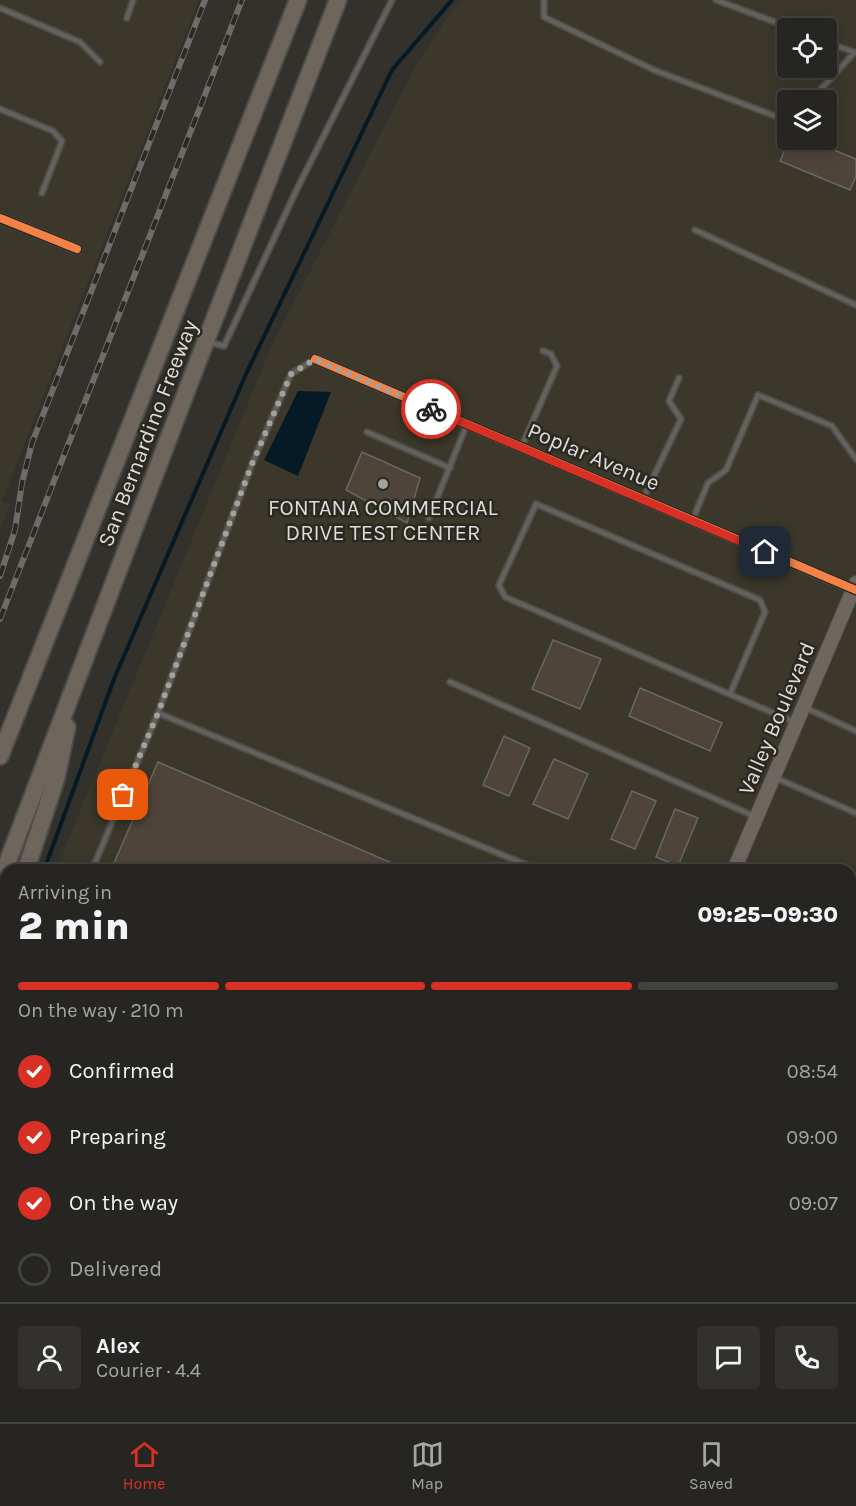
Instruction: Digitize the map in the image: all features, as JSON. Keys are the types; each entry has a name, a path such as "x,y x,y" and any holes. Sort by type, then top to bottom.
{"highway":[{"name":"San Bernardino Freeway","path":"0,756 298,0"},
{"name":"San Bernardino Freeway","path":"7,864 338,0"},
{"path":"0,725 30,678"},
{"path":"28,864 56,779 76,680"}],"main road":[{"name":"Valley Boulevard","path":"737,864 855,588"}],"street":[{"path":"0,218 77,249"},
{"name":"Poplar Avenue","path":"315,359 692,521 855,588"}],"lane":[{"path":"126,18 133,0"},
{"path":"206,341 224,346 297,189 392,0"},
{"path":"544,0 544,17 665,74 777,117"},
{"path":"716,0 777,23"},
{"path":"0,8 80,42 100,62"},
{"path":"821,90 855,53 837,46"},
{"path":"0,109 53,131 62,141 42,193"},
{"path":"695,230 856,304"},
{"path":"521,447 557,366 551,354 543,351"},
{"path":"95,864 158,713 252,464 291,374 315,359"},
{"path":"643,499 681,419 669,401 679,378"},
{"path":"692,521 708,483 726,470 758,394 832,426 856,459"},
{"path":"429,518 467,424"},
{"path":"367,432 450,468"},
{"path":"730,694 765,612 760,600 536,504 499,585 505,597 796,723"},
{"path":"450,682 757,817"},
{"path":"803,707 856,731"},
{"path":"158,713 524,864"},
{"path":"773,777 856,813"}],"shaded area":[{"path":"0,0 199,0 2,501 10,504 0,529"},
{"path":"464,0 856,0 856,864 58,864 271,347 417,63 454,7"}],"water":[{"path":"298,391 331,392 298,476 264,460"}],"building":[{"path":"785,150 834,150 856,159 856,176 850,190 780,161"},
{"name":"FONTANA COMMERCIAL DRIVE TEST CENTER","path":"362,452 420,478 407,523 346,490"},
{"path":"553,640 601,659 580,709 532,689"},
{"path":"640,688 722,723 710,751 629,716"},
{"path":"504,736 530,748 509,796 483,785"},
{"path":"554,759 588,774 568,819 533,804"},
{"path":"158,762 394,864 114,864"},
{"path":"632,791 656,801 635,849 611,839"},
{"path":"675,809 698,818 679,864 656,857"}],"waterway":[{"path":"46,864 114,679 246,374 392,70 452,0"}],"railway":[{"path":"0,576 15,530 22,483 32,443 205,0"},
{"path":"0,619 242,0"}],"cycle path":[{"path":"0,218 77,249"},
{"path":"315,359 856,590"}],"way so far":[{"path":"123,795 158,713 252,464 291,374 315,359 431,409"}],"place":[{"name":"FONTANA COMMERCIAL DRIVE TEST CENTER","path":"383,484"}],"route":[{"path":"431,409 765,552"}]}
